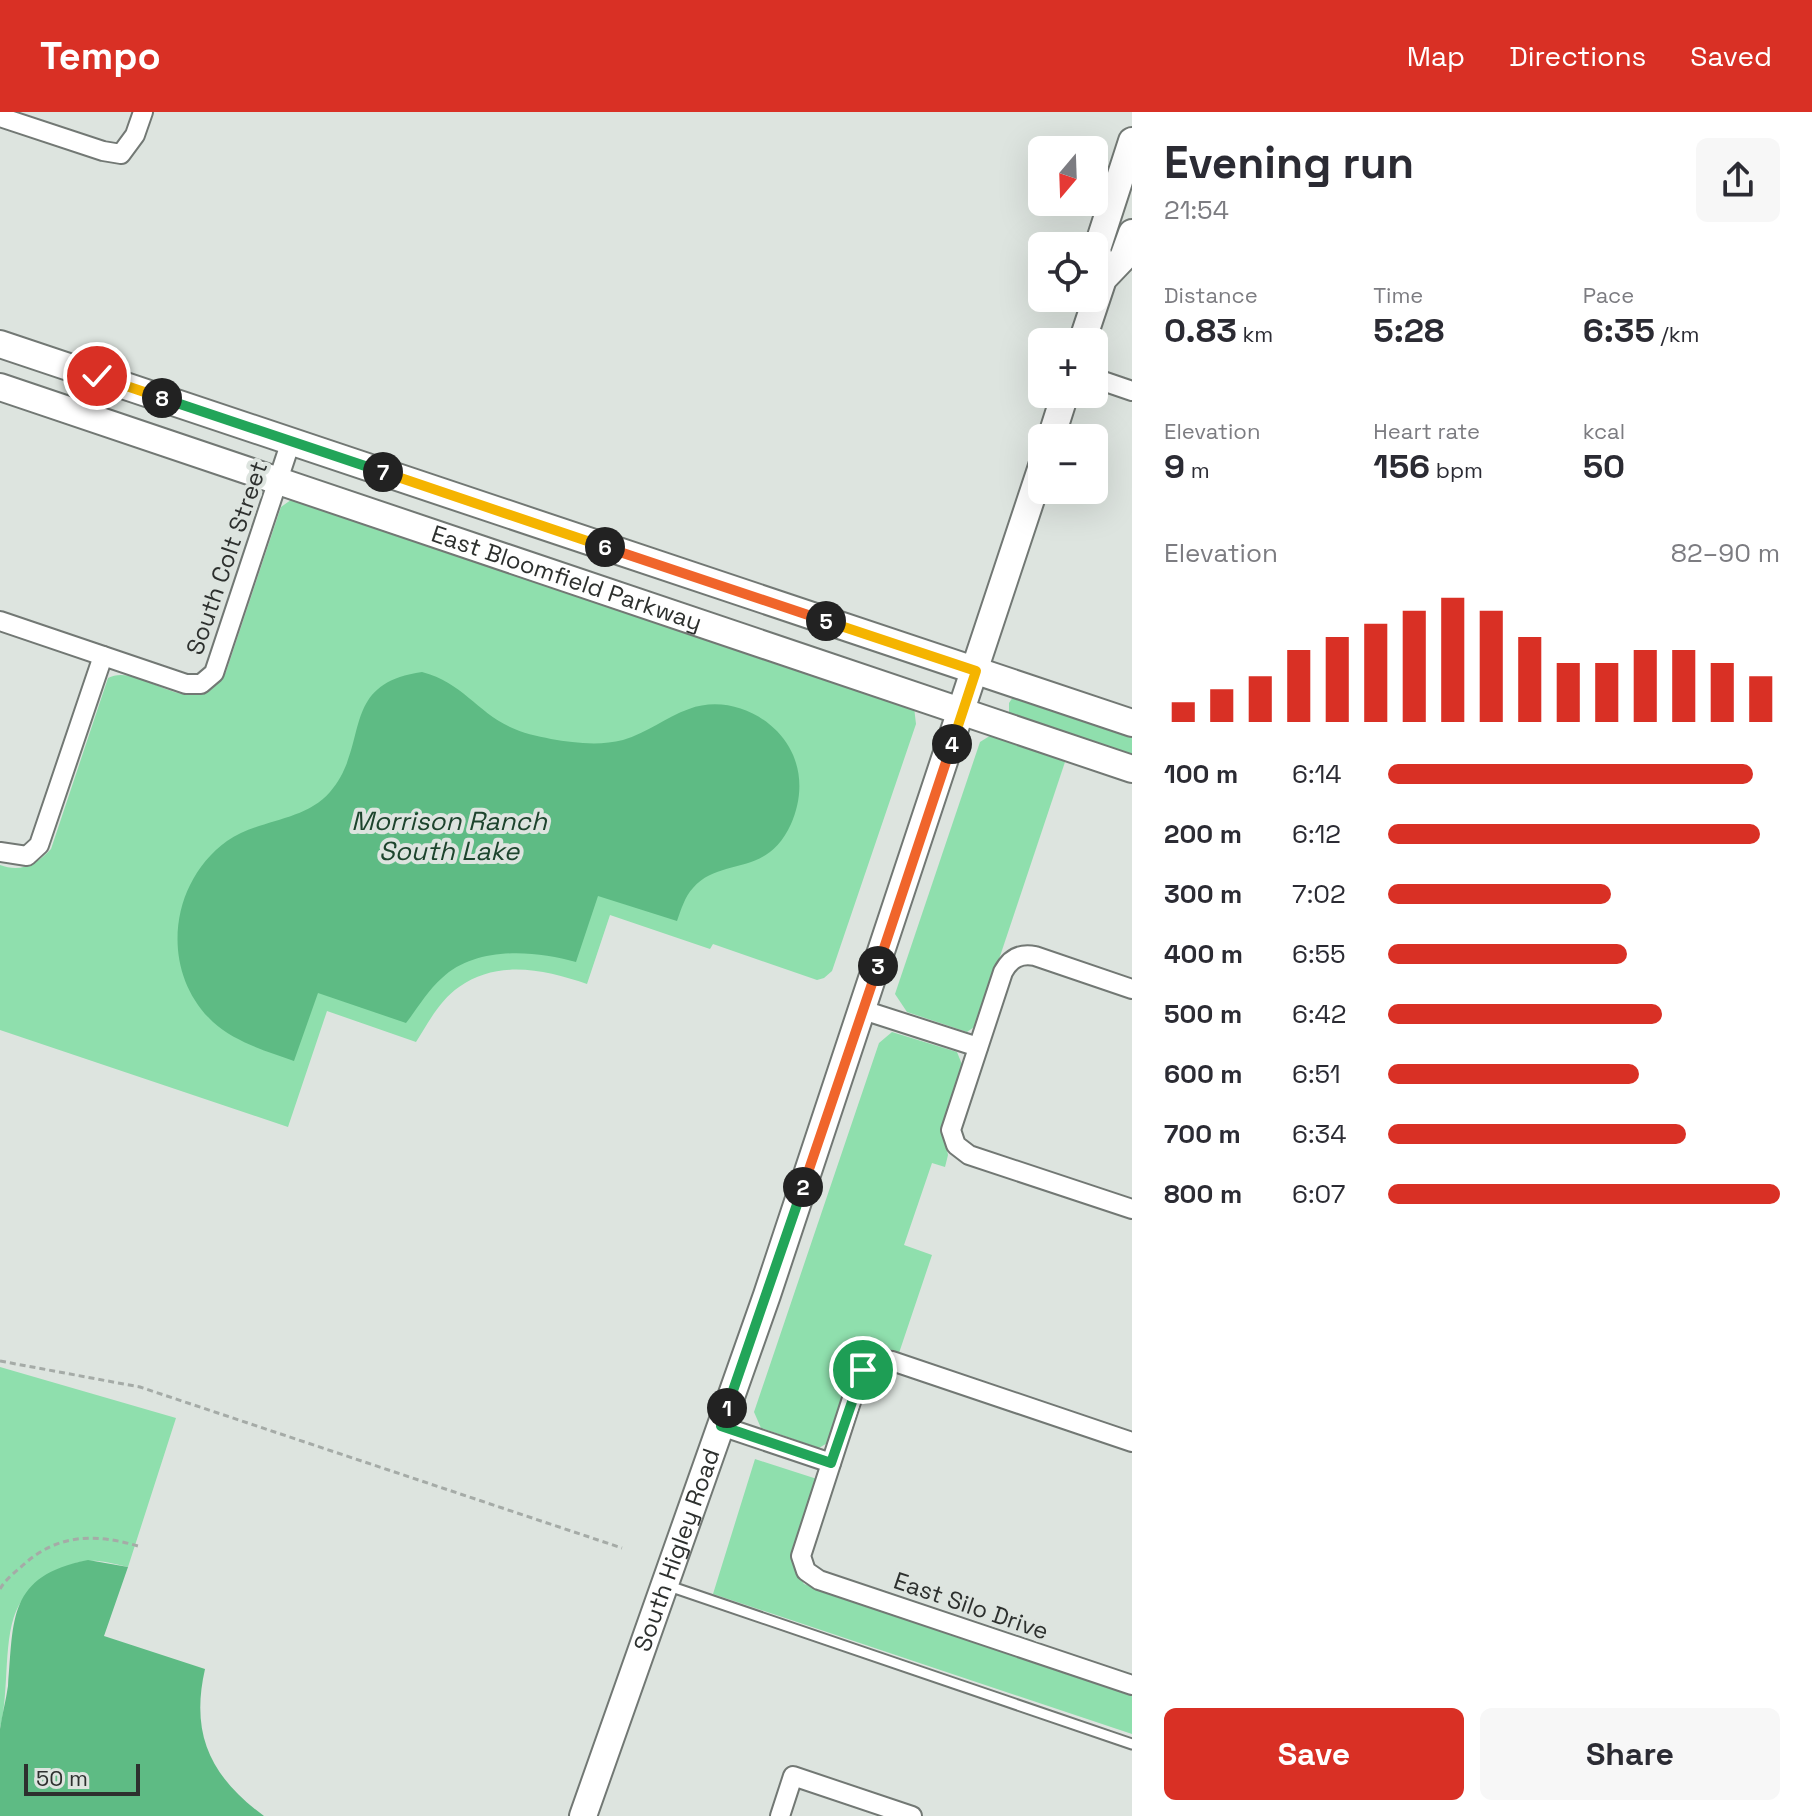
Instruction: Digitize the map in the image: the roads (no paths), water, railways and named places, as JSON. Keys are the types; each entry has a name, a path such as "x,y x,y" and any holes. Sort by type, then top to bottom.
{"street":[{"path":"0,117 121,154 135,135 143,112"},
{"path":"1103,232 1132,141"},
{"path":"1108,274 1123,258 1132,233"},
{"name":"East Bloomfield Parkway","path":"0,344 1132,723"},
{"path":"1108,383 1132,391"},
{"name":"East Bloomfield Parkway","path":"0,387 1132,769"},
{"name":"South Colt Street","path":"103,656 186,684 201,684 214,673 291,441"},
{"name":"South Higley Road","path":"583,1816 863,1010 1030,504"},
{"path":"0,621 103,656 39,845 27,856 0,852"},
{"path":"1132,989 1035,956 1012,959 1003,972 952,1122 952,1138 969,1155 1132,1209"},
{"path":"863,1010 978,1047"},
{"path":"721,1426 831,1463 859,1377 876,1361 892,1361 1132,1442"},
{"name":"East Silo Drive","path":"831,1463 802,1548 802,1564 806,1571 819,1580 1132,1685"},
{"path":"780,1816 793,1776 912,1816"}],"lane":[{"path":"665,1584 1132,1744"}],"water":[{"name":"Morrison Ranch South Lake","path":"422,672 448,683 510,727 569,742 623,740 681,712 703,705 718,704 746,710 771,725 794,756 799,785 791,824 769,853 704,878 688,895 677,921 598,896 576,962 524,953 471,960 437,983 406,1023 318,993 294,1061 262,1050 222,1029 196,1001 184,978 178,953 178,928 183,903 193,880 208,859 227,841 253,828 307,809 330,792 350,755 367,703 378,689 396,679"},
{"path":"88,1560 128,1567 104,1636 205,1669 200,1714 209,1753 230,1786 264,1816 0,1816 0,1729 20,1604 29,1589 42,1577 62,1567"}]}
